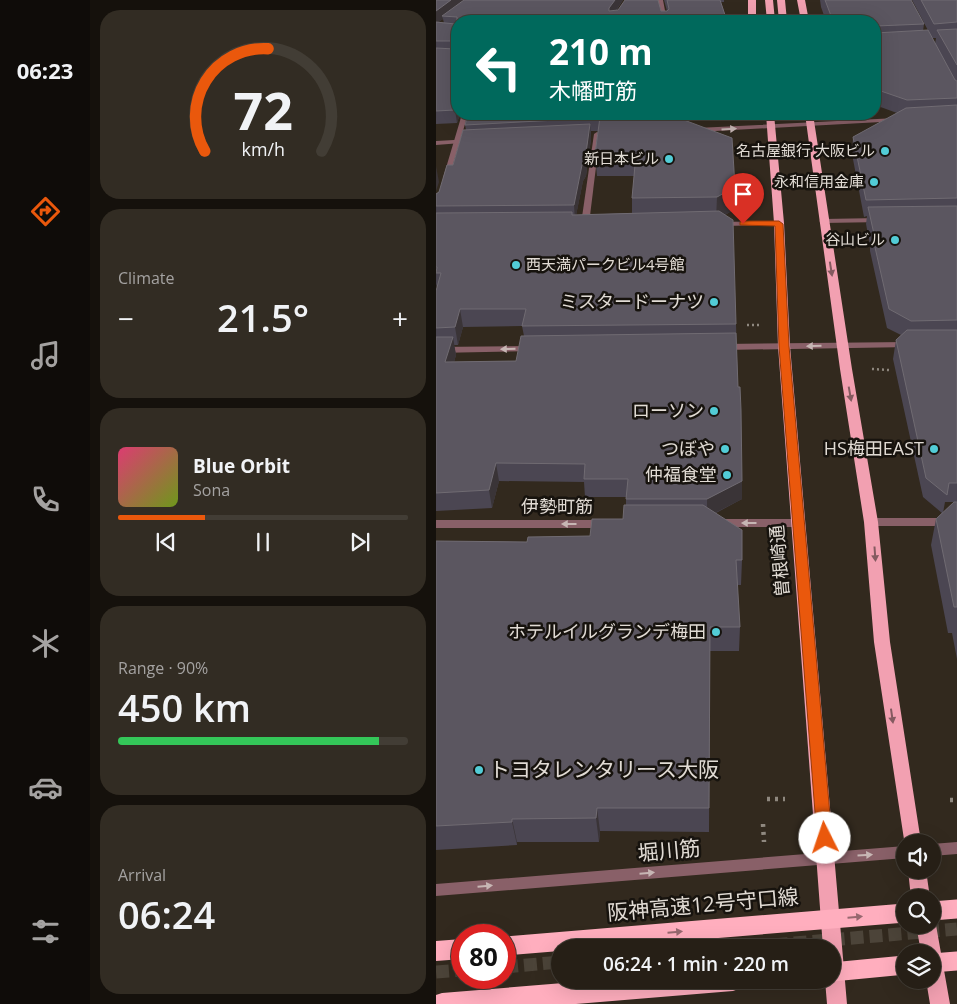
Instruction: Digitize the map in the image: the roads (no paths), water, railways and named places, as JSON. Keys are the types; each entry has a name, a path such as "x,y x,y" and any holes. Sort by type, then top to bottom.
{"highway":[{"path":"752,0 752,15"},
{"path":"769,0 770,15"},
{"path":"781,0 782,15"},
{"path":"801,0 804,15"},
{"name":"曽根崎通","path":"771,120 779,224 784,346 838,1004"},
{"path":"810,120 823,220 871,522 882,642 911,834"},
{"path":"941,910 957,909"},
{"name":"阪神高速12号守口線","path":"516,945 896,914"},
{"path":"436,951 451,950"},
{"path":"941,962 957,961"},
{"path":"841,971 896,966"},
{"path":"442,1004 624,989"},
{"path":"937,989 940,1004"}],"street":[{"path":"660,0 663,15"},
{"path":"443,185 463,120"},
{"path":"688,130 900,120"},
{"path":"585,224 597,134"},
{"path":"587,135 606,134"},
{"path":"436,143 477,141"},
{"path":"823,220 888,220"},
{"path":"575,224 595,224"},
{"path":"707,224 779,224"},
{"path":"715,347 921,344"},
{"path":"436,350 536,349"},
{"path":"871,522 957,522"},
{"path":"705,523 798,523"},
{"name":"伊勢町筋","path":"436,524 615,524"},
{"path":"941,849 957,848"},
{"name":"堀川筋","path":"436,890 896,853"}],"tunnel":[{"path":"841,939 957,929"},
{"path":"516,966 551,963"},
{"path":"436,972 451,971"}],"place":[{"name":"名古屋銀行 大阪ビル","path":"885,151"},
{"name":"新日本ビル","path":"669,159"},
{"name":"永和信用金庫","path":"874,182"},
{"name":"谷山ビル","path":"895,240"},
{"name":"西天満パークビル4号館","path":"516,265"},
{"name":"ミスタードーナツ","path":"714,302"},
{"name":"ローソン","path":"714,411"},
{"name":"つぼや","path":"725,449"},
{"name":"HS梅田EAST","path":"934,449"},
{"name":"仲福食堂","path":"727,475"},
{"name":"ホテルイルグランデ梅田","path":"716,632"},
{"name":"トヨタレンタリース大阪","path":"479,770"}]}
